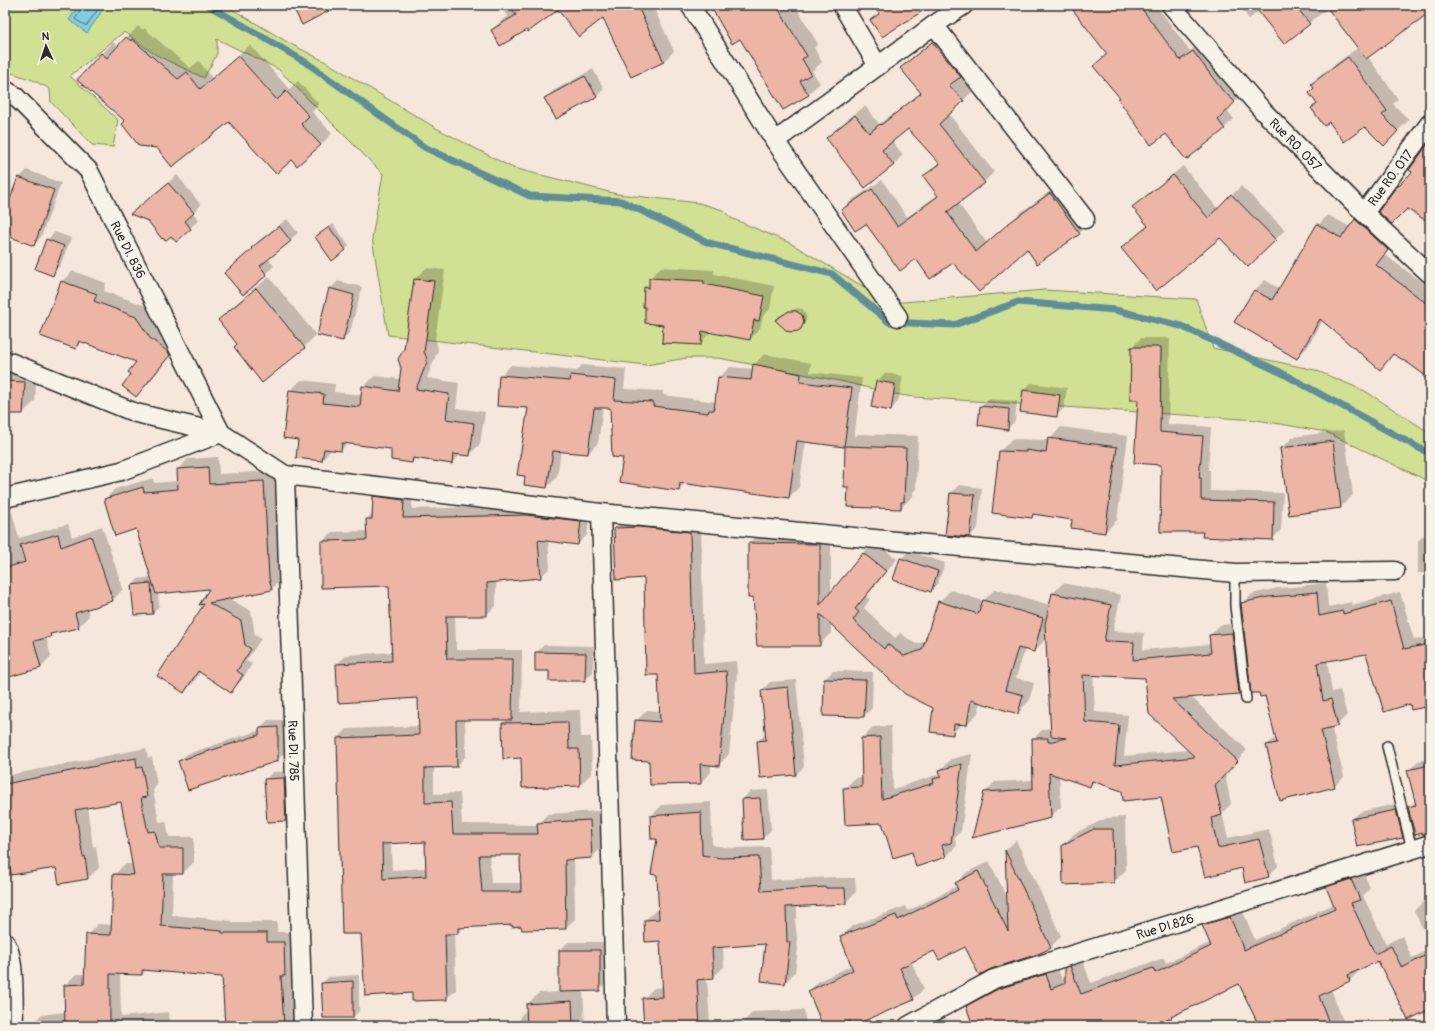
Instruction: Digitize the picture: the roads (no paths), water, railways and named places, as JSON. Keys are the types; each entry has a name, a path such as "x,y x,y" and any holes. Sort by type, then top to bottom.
{"street":[{"path":"690,5 775,141 898,317"},
{"path":"842,5 878,66"},
{"path":"775,141 934,25 964,5"},
{"name":"Rue RO. 057","path":"1171,5 1262,111 1364,213 1430,274"},
{"path":"934,25 1085,219"},
{"name":"Rue DI. 836","path":"5,90 14,95 89,171 221,433"},
{"name":"Rue RO. 017","path":"1364,213 1430,123"},
{"path":"5,360 136,413 221,433 285,475 602,513 1235,572 1395,571"},
{"path":"5,498 121,471 221,433"},
{"name":"Rue DI. 785","path":"285,475 303,1026"},
{"path":"602,513 616,1026"},
{"name":"Rue DI.826","path":"908,1026 994,979 1430,844"},
{"path":"5,942 8,947 13,976 14,1026"}],"lane":[{"path":"1235,572 1235,606 1246,700"},
{"path":"1387,746 1412,850"}],"water":[{"path":"79,5 106,5 87,33 69,20"}],"waterway":[{"path":"208,5 307,63 424,147 530,196 621,201 709,243 832,274 889,322 954,325 1018,302 1115,310 1181,326 1280,372 1430,454"}]}
